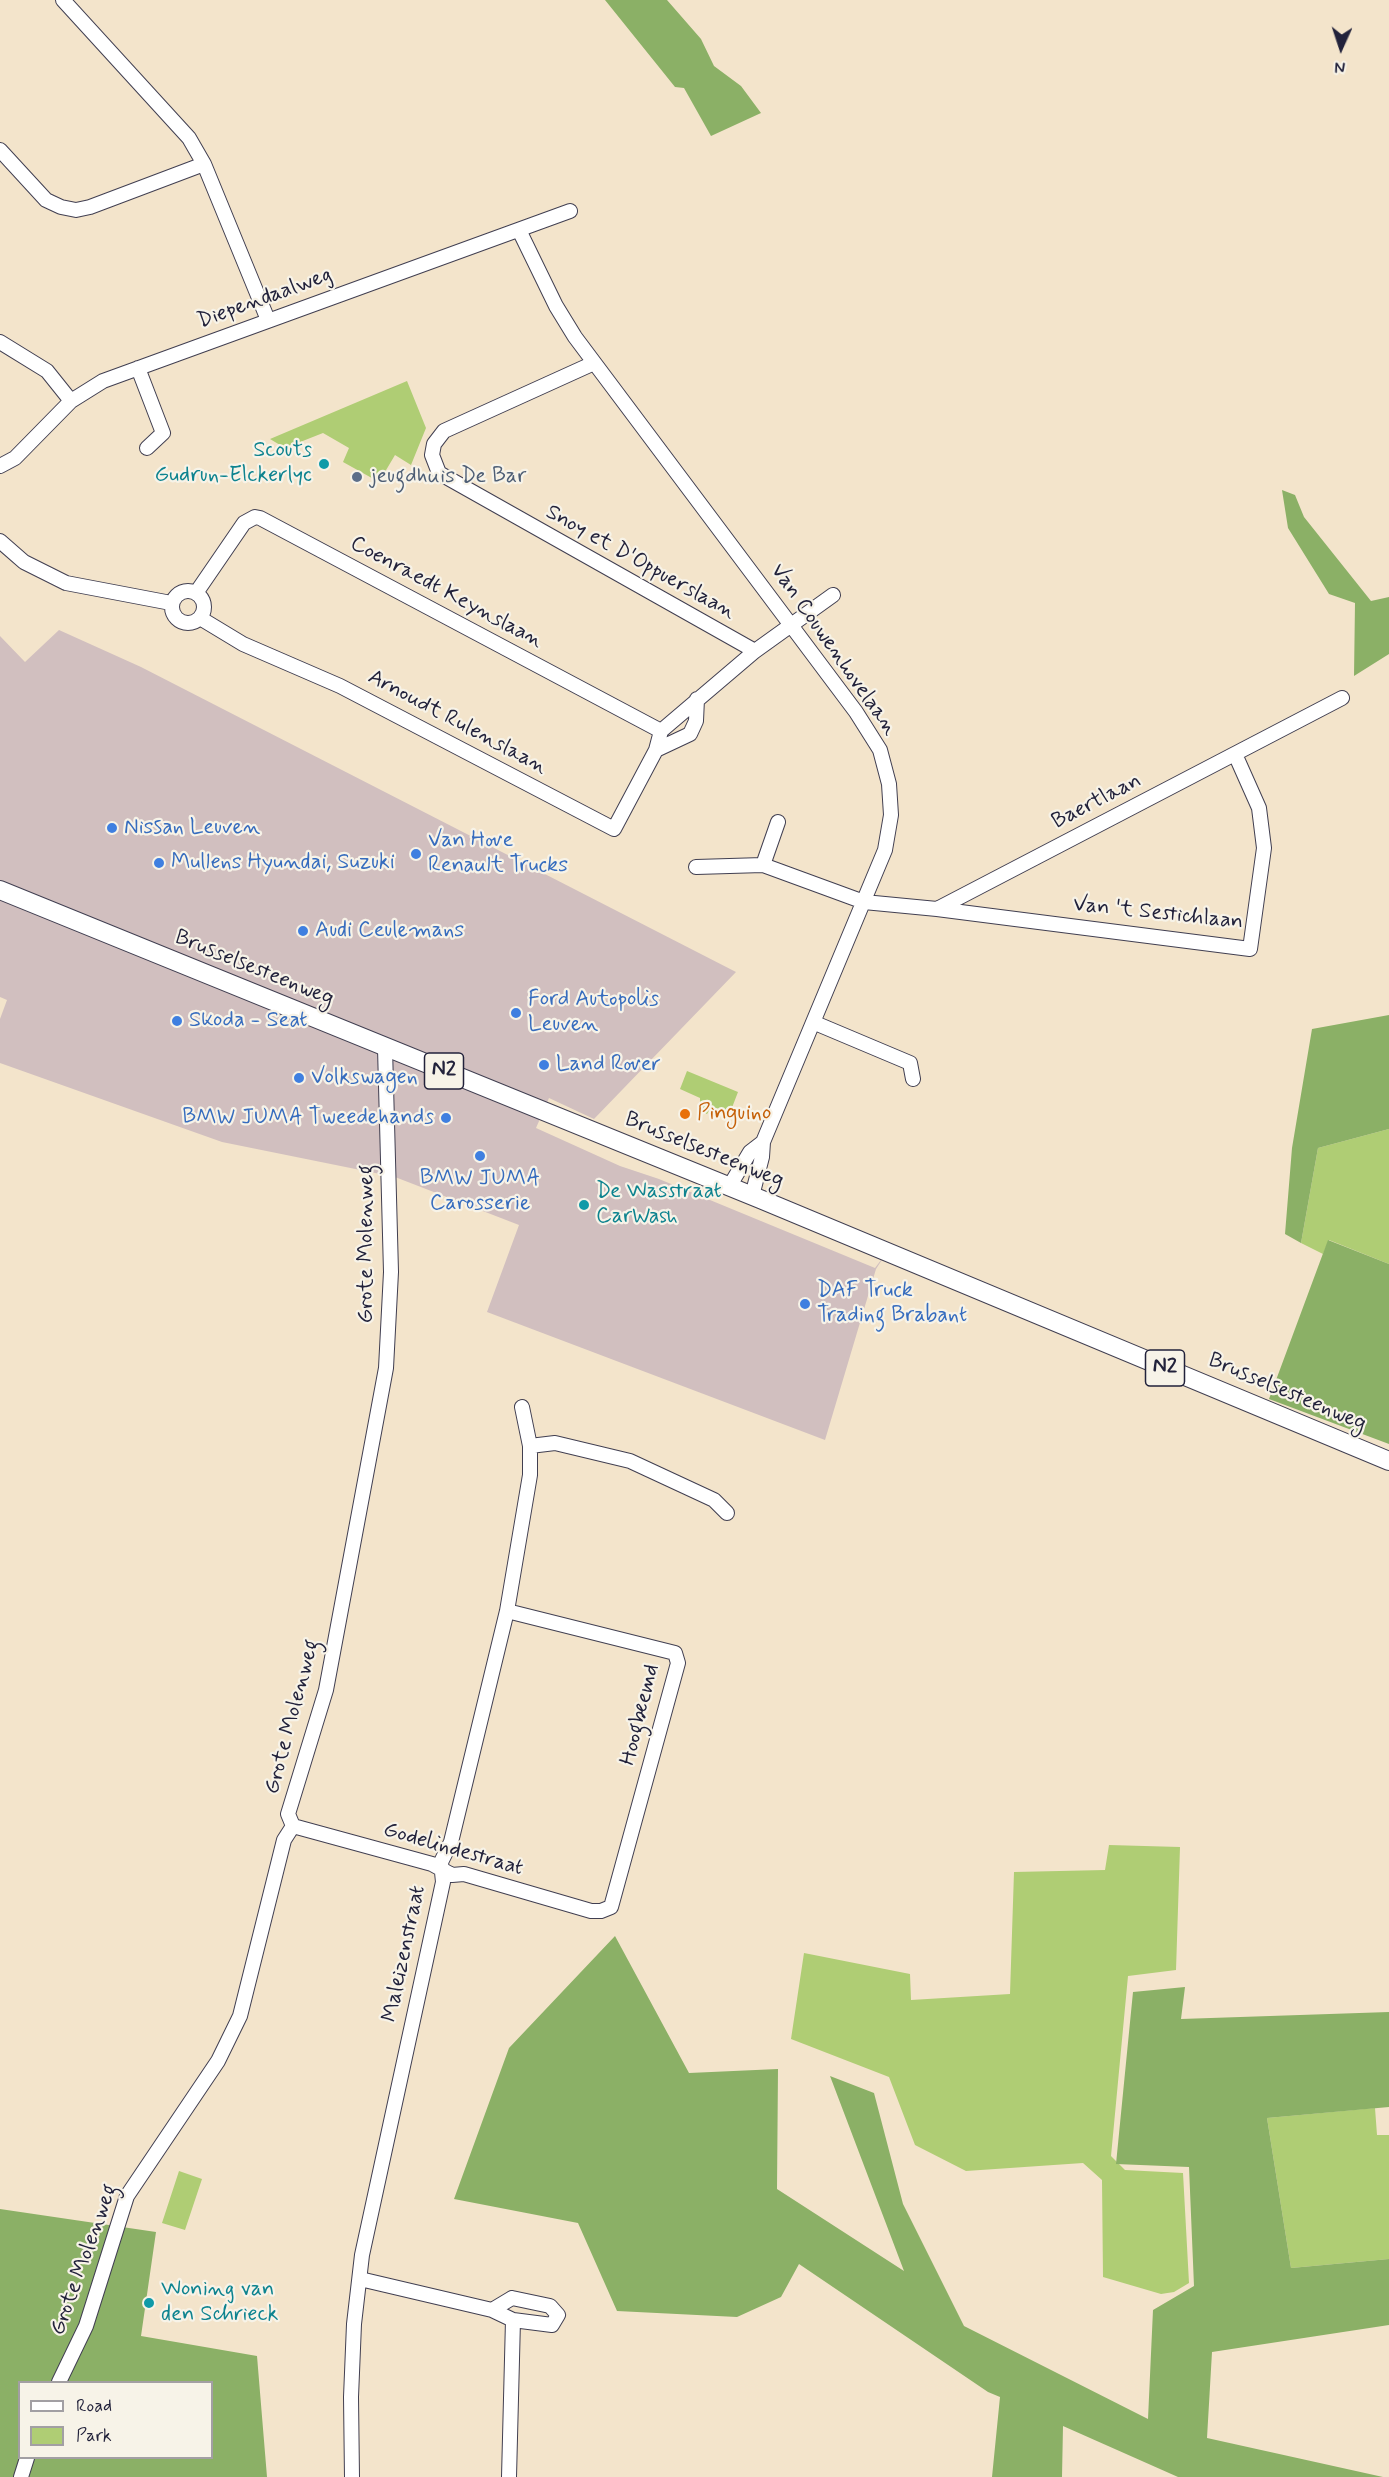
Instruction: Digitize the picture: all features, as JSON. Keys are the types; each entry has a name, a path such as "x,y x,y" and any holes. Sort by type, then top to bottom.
{"main road":[{"name":"Brusselsesteenweg","path":"0,890 752,1196 1389,1461"}],"street":[{"path":"63,0 189,138 204,164 268,320"},
{"path":"0,150 46,200 61,207 76,210 90,207 204,164"},
{"name":"Diependaalweg","path":"0,466 15,458 71,401 104,381 570,212"},
{"name":"Van Couwenhovelaan","path":"519,230 556,306 594,363 856,711 880,750 889,784 891,815 885,850 815,1023 763,1142 762,1157 752,1196"},
{"path":"0,342 47,371 71,401"},
{"name":"Snoy et D'Oppuerslaan","path":"594,363 444,431 434,444 432,455 439,473 755,651"},
{"path":"138,368 163,433 147,448"},
{"name":"Coenraedt Keynslaan","path":"196,592 244,523 255,517 260,518 661,731"},
{"path":"0,541 24,562 66,583 171,603 181,592 196,592 204,604 200,618"},
{"path":"661,731 755,651 832,595"},
{"name":"Arnoudt Rulenslaan","path":"171,603 172,614 180,621 190,623 200,618 243,644 340,686 614,829 656,750 661,731"},
{"name":"Baertlaan","path":"937,909 1342,698"},
{"path":"656,750 690,734 696,721 697,699"},
{"name":"Van 't Sestichlaan","path":"937,909 1250,949 1264,848 1259,808 1235,754"},
{"path":"763,866 778,822"},
{"path":"696,867 763,866 864,902 937,909"},
{"path":"815,1023 910,1064 913,1079"},
{"name":"Grote Molenweg","path":"59,2381 86,2326 127,2196 218,2061 240,2016 284,1840 293,1826 288,1814 326,1690 386,1368 391,1272 385,1048"},
{"name":"Van Couwenhovelaan","path":"729,1187 750,1152 763,1142"},
{"name":"Maleizenstraat","path":"352,2477 353,2334 362,2255 443,1882 440,1868 451,1842 507,1611 530,1475 530,1446 522,1407"},
{"path":"530,1446 555,1443 630,1461 714,1500 727,1513"},
{"name":"Hoogbeemd","path":"507,1611 675,1653 678,1663 616,1896 611,1907 601,1911"},
{"name":"Godelindestraat","path":"293,1826 440,1868 452,1875 464,1874 601,1911"},
{"path":"360,2279 492,2310 513,2320 552,2325 558,2315 550,2306 512,2298 492,2310"},
{"path":"509,2477 513,2320"},
{"path":"21,2477 26,2459"}],"shaded area":[{"path":"59,630 141,667 736,972 594,1119 549,1098 536,1128 620,1166 659,1179 875,1268 887,1252 876,1269 825,1440 487,1312 519,1225 395,1177 222,1142 0,1063 0,1019 7,1000 0,997 0,636 25,662"}],"green space":[{"path":"605,0 667,0 701,39 714,66 741,86 761,113 711,136 684,88 675,87"},
{"path":"407,381 426,428 411,465 395,455 379,482 343,462 349,448 323,433 285,448 270,439"},
{"path":"1282,490 1295,495 1304,517 1371,601 1389,597 1389,654 1354,676 1355,603 1329,594 1288,528"},
{"path":"1389,1015 1389,1129 1318,1148 1301,1243 1285,1234 1292,1148 1312,1029"},
{"path":"687,1071 738,1092 728,1118 710,1109 707,1114 700,1111 700,1098 680,1089"},
{"path":"1389,1129 1389,1264 1329,1240 1323,1254 1301,1243 1318,1148"},
{"path":"1328,1240 1389,1264 1389,1444 1269,1399"},
{"path":"1109,1845 1180,1847 1176,1970 1128,1976 1111,2156 1125,2170 1183,2173 1189,2283 1174,2292 1161,2294 1103,2277 1102,2180 1083,2163 966,2171 915,2145 889,2077 791,2039 804,1953 910,1974 911,2000 1010,1994 1014,1872 1105,1870"},
{"path":"615,1936 689,2073 778,2069 777,2189 904,2271 830,2076 874,2093 903,2204 964,2326 1148,2419 1153,2310 1194,2286 1189,2167 1116,2164 1133,1992 1185,1987 1181,2019 1389,2012 1389,2107 1267,2118 1291,2268 1389,2259 1389,2325 1212,2352 1207,2438 1383,2477 1178,2477 1063,2426 1062,2477 992,2477 1000,2397 988,2392 799,2264 781,2297 737,2317 617,2311 578,2223 454,2199 509,2048"},
{"path":"1375,2108 1377,2135 1389,2135 1389,2259 1291,2268 1267,2118"},
{"path":"179,2171 202,2179 185,2230 162,2223"},
{"path":"0,2209 156,2232 141,2336 257,2356 267,2477 0,2477"}],"place":[{"name":"Scouts Gudrun-Elckerlyc","path":"324,464"},
{"name":"jeugdhuis De Bar","path":"357,477"},
{"name":"Nissan Leuven","path":"112,828"},
{"name":"Van Hove Renault Trucks","path":"416,854"},
{"name":"Mullens Hyundai, Suzuki","path":"159,863"},
{"name":"Audi Ceulemans","path":"303,931"},
{"name":"Ford Autopolis Leuven","path":"516,1013"},
{"name":"Skoda - Seat","path":"177,1021"},
{"name":"Land Rover","path":"544,1065"},
{"name":"Volkswagen","path":"299,1078"},
{"name":"Pinguino","path":"685,1114"},
{"name":"BMW JUMA Tweedehands","path":"446,1118"},
{"name":"BMW JUMA Carosserie","path":"480,1156"},
{"name":"De Wasstraat CarWash","path":"584,1205"},
{"name":"DAF Truck Trading Brabant","path":"805,1304"},
{"name":"Woning van den Schrieck","path":"149,2303"}]}
